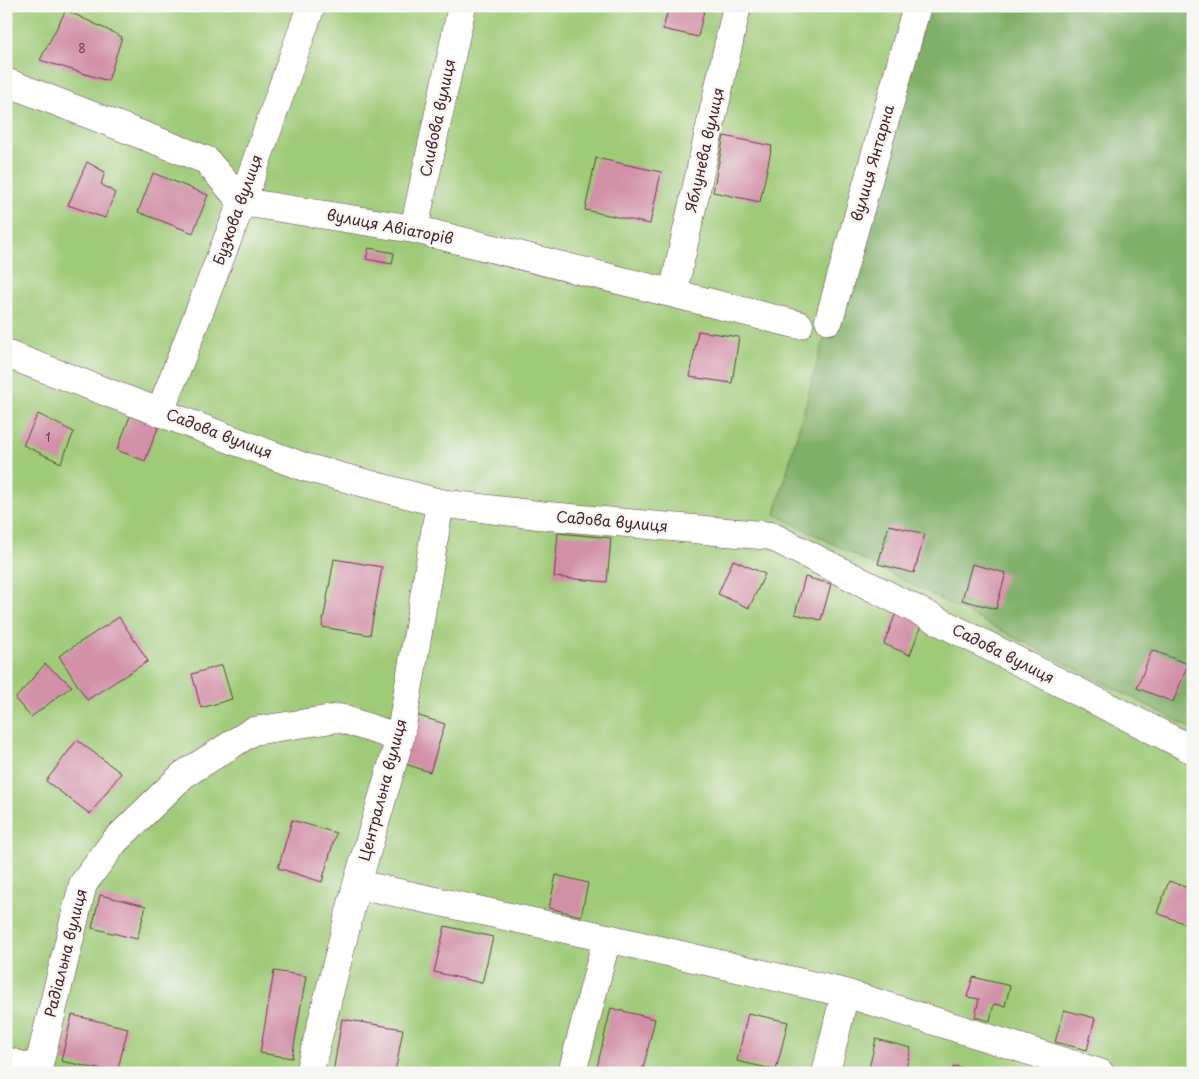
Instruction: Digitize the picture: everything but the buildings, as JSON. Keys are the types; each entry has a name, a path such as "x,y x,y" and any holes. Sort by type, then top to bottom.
{"street":[{"name":"Бузкова вулиця","path":"160,412 242,202 311,6"},
{"name":"Сливова вулиця","path":"414,229 462,6"},
{"name":"Яблунева вулиця","path":"673,293 737,6"},
{"name":"вулиця Янтарна","path":"829,320 917,6"},
{"path":"6,82 206,160 242,202"},
{"name":"вулиця Авіаторів","path":"242,202 414,229 799,325"},
{"name":"Садова вулиця","path":"6,354 304,467 440,503 538,515 771,536 1193,750"},
{"name":"Центральна вулиця","path":"309,1073 357,884 400,738 440,503"},
{"name":"Радіальна вулиця","path":"37,1071 82,884 114,842 183,776 253,731 339,718 400,738"},
{"path":"357,884 607,938 845,993 1093,1072"},
{"path":"572,1073 607,938"},
{"path":"826,1073 845,993"},
{"path":"6,1062 37,1071"}],"green space":[{"path":"6,6 917,6 775,514 1193,729 1193,1073 6,1073"},
{"path":"917,6 1193,6 1193,729 775,514"}]}
